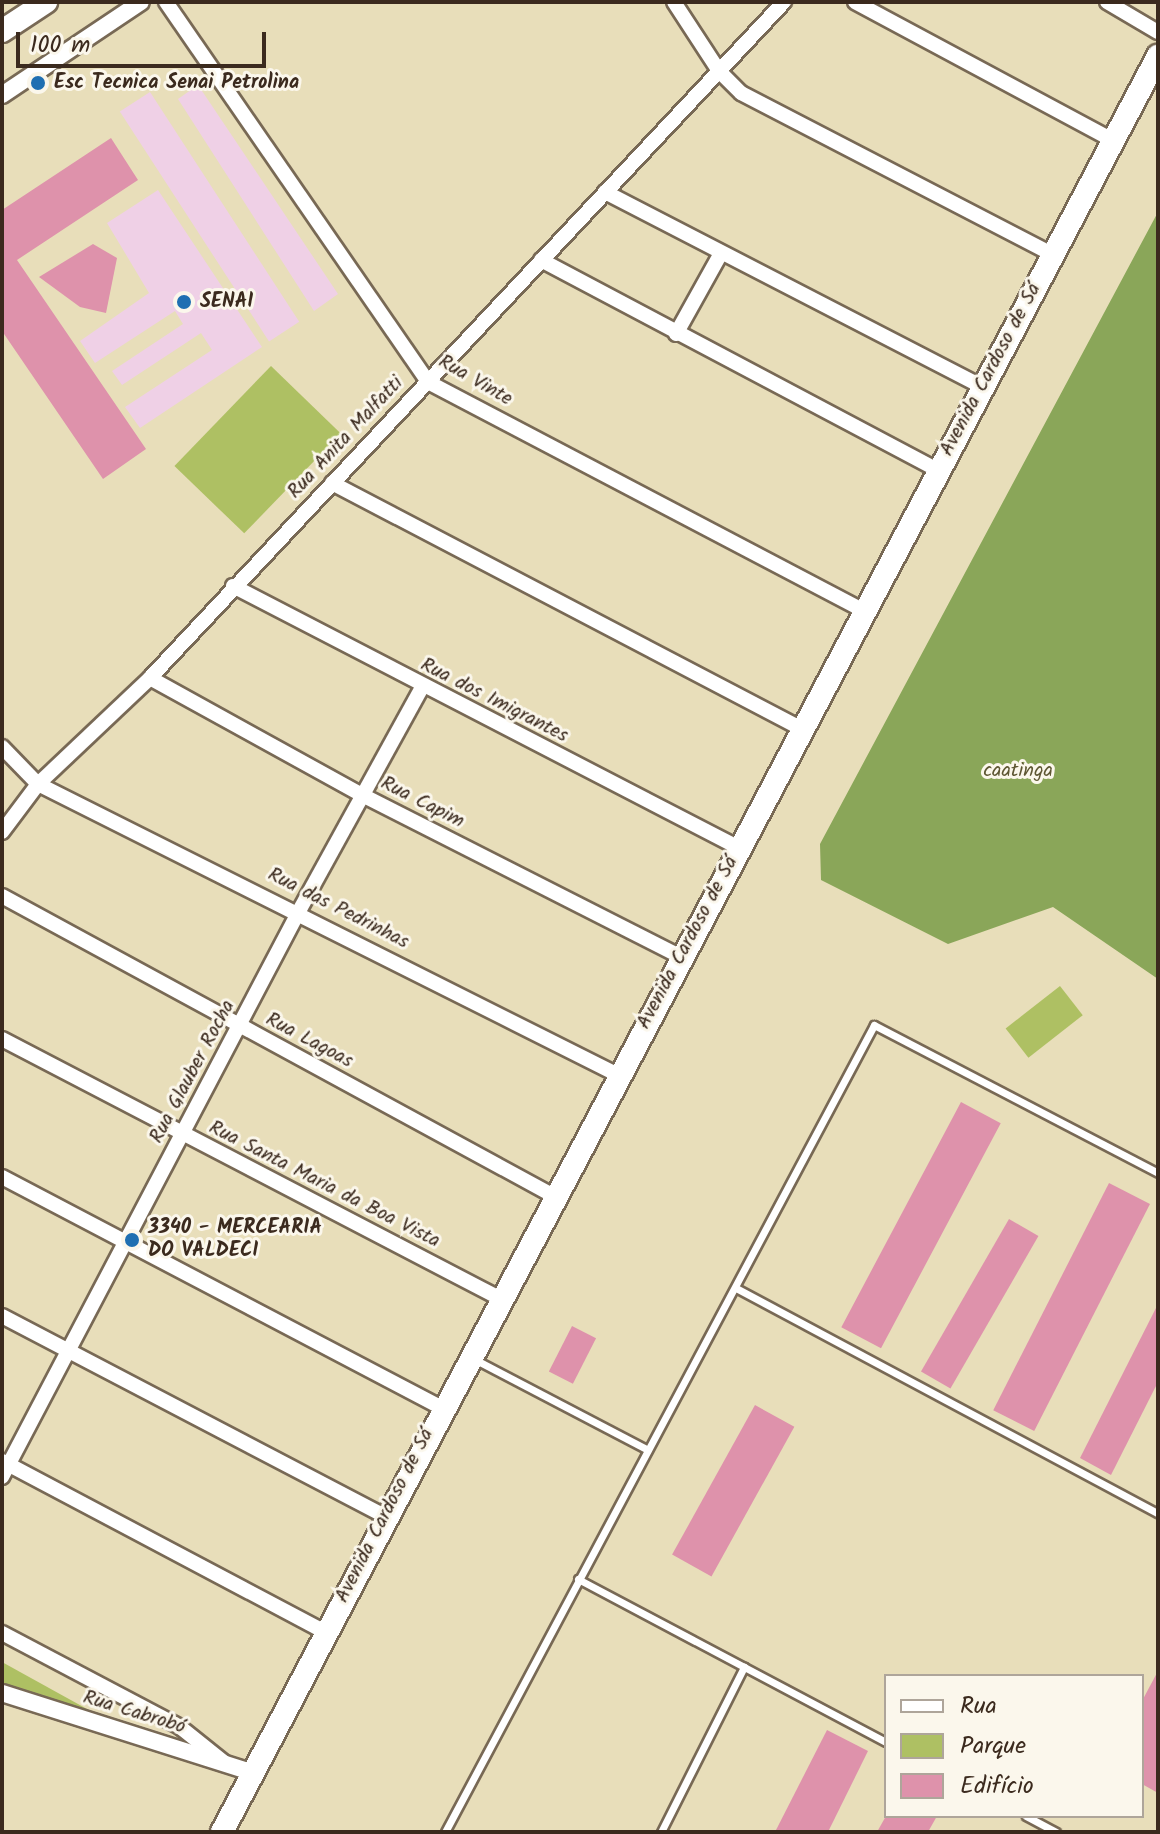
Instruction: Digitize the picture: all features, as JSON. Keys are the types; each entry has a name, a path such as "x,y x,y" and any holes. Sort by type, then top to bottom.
{"main road":[{"path":"2,31 46,2"},
{"name":"Avenida Cardoso de Sá","path":"222,1832 680,956 1158,56"}],"street":[{"path":"2,95 141,2"},
{"name":"Rua Vinte","path":"166,2 428,382 865,611"},
{"path":"674,2 719,71 741,93 1052,254"},
{"name":"Rua Anita Malfatti","path":"2,832 38,784 150,678 784,2"},
{"path":"855,2 1112,140"},
{"path":"1107,2 1158,32"},
{"path":"605,192 982,387"},
{"path":"676,334 721,253"},
{"path":"541,260 938,470"},
{"path":"332,483 802,729"},
{"name":"Rua dos Imigrantes","path":"233,586 422,687 739,848"},
{"name":"Rua Capim","path":"150,678 362,795 680,956"},
{"name":"Rua Glauber Rocha","path":"4,1467 128,1244 299,911 422,687"},
{"name":"Rua das Pedrinhas","path":"2,747 38,784 299,911 618,1075"},
{"name":"Rua Lagoas","path":"2,896 556,1197"},
{"name":"Rua Santa Maria da Boa Vista","path":"2,1039 501,1299"},
{"path":"2,1177 442,1408"},
{"path":"2,1316 385,1516"},
{"path":"4,1467 325,1632"},
{"path":"2,1633 180,1727 225,1763"},
{"name":"Rua Cabrobó","path":"2,1693 254,1773"}],"lane":[{"path":"445,1832 874,1025 1158,1173"},
{"path":"736,1288 1158,1513"},
{"path":"469,1357 648,1450"},
{"path":"578,1579 884,1741"},
{"path":"661,1832 744,1667"},
{"path":"1030,1818 1056,1832"}],"shaded area":[{"path":"198,85 338,294 314,311 178,99"},
{"path":"150,92 299,322 269,341 120,112"},
{"name":"SENAI","path":"158,190 262,347 140,428 125,407 212,350 201,333 122,385 112,371 183,324 175,311 95,363 80,341 149,293 107,223"}],"green space":[{"name":"caatinga","path":"1158,212 1158,979 1053,907 948,944 821,880 820,844"},
{"path":"271,366 341,433 244,533 174,466"},
{"path":"1060,986 1083,1015 1028,1058 1006,1028"},
{"path":"2,1662 125,1730 2,1687"}],"building":[{"path":"111,138 138,180 17,260 146,449 103,479 2,331 2,210"},
{"path":"93,244 117,258 106,313 80,307 39,277"},
{"path":"961,1102 1001,1123 881,1348 841,1327"},
{"path":"1109,1183 1150,1204 1034,1431 993,1410"},
{"path":"1009,1219 1038,1236 950,1388 921,1371"},
{"path":"1158,1304 1158,1382 1111,1475 1080,1458"},
{"path":"572,1326 596,1338 573,1384 549,1371"},
{"path":"755,1405 794,1427 711,1576 672,1555"},
{"path":"1158,1671 1158,1793 1144,1785 1144,1697"},
{"path":"827,1730 868,1751 828,1832 775,1832"},
{"path":"885,1818 936,1818 928,1832 877,1832"}],"place":[{"name":"Esc Tecnica Senai Petrolina","path":"38,83"},
{"name":"SENAI","path":"184,302"},
{"name":"3340 - MERCEARIA DO VALDECI","path":"132,1240"}]}
